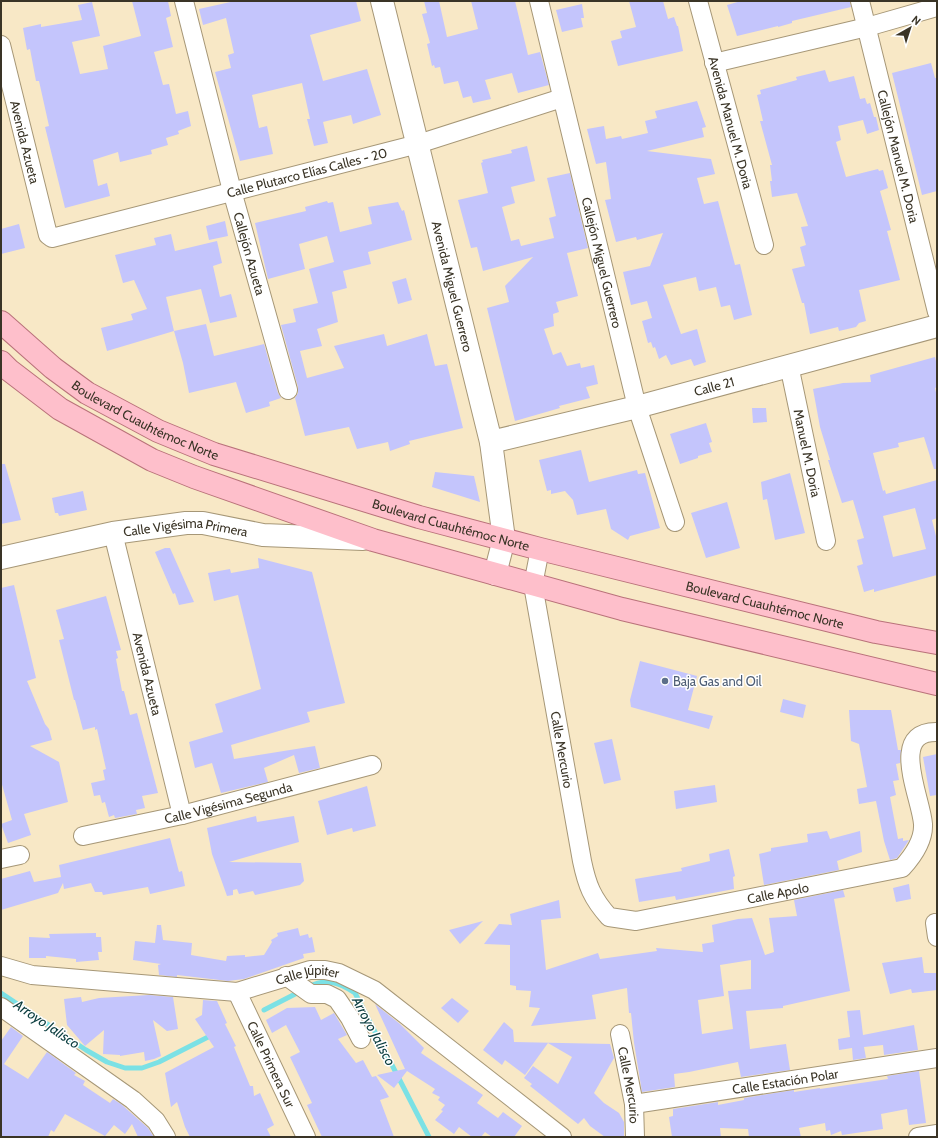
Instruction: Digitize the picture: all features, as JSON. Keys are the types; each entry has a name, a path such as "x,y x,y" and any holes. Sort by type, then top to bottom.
{"main road":[{"name":"Boulevard Cuauhtémoc Norte","path":"1,322 53,368 87,394 158,432 214,454 419,517 540,549 876,632 937,643"},
{"path":"1,362 9,370 60,409 152,460 194,477 373,540 694,627 937,684"}],"street":[{"name":"Callejón Azueta","path":"184,1 232,191 288,390"},
{"name":"Avenida Miguel Guerrero","path":"382,1 490,442 504,539 495,574"},
{"name":"Callejón Miguel Guerrero","path":"540,1 637,407 675,522"},
{"name":"Avenida Manuel M. Doria","path":"698,1 764,245"},
{"name":"Callejón Manuel M. Doria","path":"860,1 937,312"},
{"path":"714,63 867,27 937,7"},
{"name":"Avenida Azueta","path":"1,45 48,236 50,238"},
{"name":"Calle Plutarco Elías Calles - 20","path":"50,238 418,144 562,98"},
{"name":"Calle 21","path":"490,442 637,407 937,326"},
{"name":"Manuel M. Doria","path":"789,365 826,542"},
{"name":"Calle Vigésima Primera","path":"1,558 113,533 186,523 203,523 263,535 373,540"},
{"name":"Avenida Azueta","path":"113,533 182,815"},
{"name":"Calle Mercurio","path":"540,549 533,584 587,885 592,897 608,918 636,921"},
{"name":"Calle Apolo","path":"636,921 902,868 914,855 920,841 923,825 909,755 912,743 922,735 937,732"},
{"name":"Calle Vigésima Segunda","path":"83,836 182,815 372,766"},
{"path":"1,859 20,856"},
{"name":"Calle Júpiter","path":"1,966 32,975 236,992 291,980 310,970 325,970 339,973 374,990 562,1137"},
{"path":"291,980 311,994 327,994 337,999 361,1038"},
{"name":"Calle Primera Sur","path":"236,992 306,1137"},
{"path":"1,1007 134,1100 156,1121 166,1137"},
{"name":"Calle Mercurio","path":"620,1034 634,1104 635,1137"},
{"name":"Calle Estación Polar","path":"634,1104 937,1058"},
{"path":"918,1137 937,1134"}],"building":[{"path":"132,1 168,1 171,16 166,18 173,47 154,52 163,85 169,84 176,114 188,111 191,126 178,131 179,134 166,138 168,145 151,150 152,154 120,162 118,152 93,160 98,186 107,183 110,196 65,208 45,127 49,126 39,81 36,81 30,49 27,50 23,28 41,24 41,27 82,20 78,5 92,2 100,36 72,42 80,74 108,69 103,46 141,36"},
{"path":"235,1 356,1 361,21 310,35 323,81 367,69 381,115 353,124 351,115 323,122 328,143 314,146 307,119 310,119 302,83 252,95 259,128 267,126 273,154 240,161 215,72 231,68 228,55 234,53 226,18 203,25 199,9"},
{"path":"424,1 439,1 447,37 478,29 471,1 515,1 528,55 540,52 549,85 518,93 512,73 485,80 491,99 473,103 471,96 463,98 458,81 444,84 440,67 435,68 434,65 432,66 427,44 430,43 422,14 427,13"},
{"path":"629,1 663,1 668,19 674,17 678,26 683,51 618,66 611,41 622,38 620,31 636,27"},
{"path":"741,1 850,1 851,7 792,21 792,23 778,27 737,36 727,5"},
{"path":"582,4 584,18 581,18 583,27 562,32 556,10"},
{"path":"931,63 935,78 937,78 937,191 922,195 892,73"},
{"path":"825,70 829,82 854,76 860,99 865,98 867,104 870,103 874,117 876,117 879,130 867,134 863,120 838,126 841,140 836,142 846,177 878,169 879,171 883,170 888,188 880,191 891,230 887,231 900,280 859,290 866,321 859,323 856,327 839,331 838,327 810,334 804,303 802,303 792,269 805,266 800,247 806,245 801,227 808,226 797,193 772,197 770,165 772,165 760,121 763,121 757,95 761,94 760,90 797,80 796,77"},
{"path":"697,101 706,127 702,128 704,137 647,151 711,159 715,174 697,178 704,204 718,201 735,265 740,264 752,315 734,320 730,305 721,307 716,287 699,291 696,277 663,285 681,334 697,329 706,362 694,366 691,359 671,365 666,355 659,359 655,347 653,348 651,342 648,343 642,321 652,318 647,301 631,305 623,272 650,266 663,233 637,240 636,237 616,242 605,200 611,199 606,162 596,164 587,129 604,126 606,139 621,136 622,139 648,133 645,121 657,118 655,111"},
{"path":"527,146 535,181 511,187 515,203 502,207 511,241 519,239 521,246 554,238 549,218 556,216 547,178 570,173 588,248 567,253 578,296 556,302 559,312 553,314 554,326 544,329 553,355 561,352 567,366 580,363 581,368 594,365 598,384 586,387 590,398 559,406 560,408 515,421 487,308 509,302 505,286 533,257 483,271 477,247 471,248 458,200 488,193 481,163 483,162 482,160 512,153 511,150"},
{"path":"327,201 328,203 333,202 340,232 372,224 368,207 398,202 402,211 404,210 412,240 368,252 371,264 343,271 347,288 332,292 338,322 317,329 322,346 300,351 307,378 344,368 334,346 384,334 387,346 427,334 435,366 447,364 463,428 409,441 410,444 390,451 388,442 357,449 349,427 305,436 295,398 298,393 298,387 281,325 296,322 293,309 318,303 309,269 334,262 327,236 299,244 305,269 268,279 255,223 306,211 305,207"},
{"path":"225,221 228,236 209,240 206,226"},
{"path":"19,224 25,248 1,254 1,229"},
{"path":"171,234 175,251 217,241 222,263 213,266 220,297 231,294 237,317 210,323 201,289 166,297 174,331 107,351 101,328 133,320 131,314 147,309 134,280 123,283 115,255 156,245 154,238"},
{"path":"406,278 412,300 398,304 392,282"},
{"path":"206,324 214,356 264,344 278,393 281,398 269,402 270,406 246,413 236,382 189,393 183,363 174,331"},
{"path":"935,357 937,365 937,387 935,388 937,397 937,469 934,469 924,437 898,443 899,447 873,453 883,491 885,490 886,494 937,480 937,518 932,520 937,540 937,575 874,592 874,589 864,592 857,566 863,564 857,540 864,538 853,500 842,503 828,460 830,460 820,427 813,389 843,383 871,382 870,375","holes":["915,508 926,549 893,557 883,516"]},
{"path":"752,408 766,408 767,422 753,423"},
{"path":"706,423 712,442 709,443 712,452 680,464 670,434"},
{"path":"581,450 589,482 637,470 638,474 645,473 660,528 630,536 628,540 611,529 606,509 577,515 573,500 565,491 551,494 551,490 547,491 539,460"},
{"path":"1,464 5,464 21,520 1,524"},
{"path":"435,472 474,476 480,502 432,487"},
{"path":"790,473 805,533 775,540 767,499 763,500 761,482"},
{"path":"83,491 87,510 59,516 58,513 55,513 52,498"},
{"path":"727,502 740,548 706,558 691,513"},
{"path":"165,548 170,548 194,602 179,605 175,593 173,594 155,552"},
{"path":"258,558 312,572 345,703 307,712 310,722 231,745 234,759 315,746 320,768 299,773 294,755 264,768 268,782 221,793 212,763 195,768 189,742 223,732 215,704 261,689 238,595 214,601 208,573 230,569 231,573 259,568"},
{"path":"14,585 36,678 27,681 45,724 49,729 52,740 30,746 59,762 68,802 24,814 31,835 8,843 1,824 12,820 1,781 1,588"},
{"path":"106,596 121,650 116,651 118,658 116,659 122,691 124,691 130,715 137,713 158,793 142,796 145,808 136,810 137,814 115,818 114,815 109,817 105,802 102,803 100,795 94,796 91,783 105,780 103,770 106,769 97,729 95,730 95,727 83,730 59,640 64,639 56,610"},
{"path":"640,661 697,676 688,710 713,716 709,729 631,707 630,700"},
{"path":"783,699 806,705 803,718 780,712"},
{"path":"849,710 891,710 898,750 901,750 900,763 896,764 899,780 893,781 896,795 890,797 898,839 903,838 903,841 909,840 897,858 890,860 884,841 876,801 859,804 857,789 867,787 859,744 851,741"},
{"path":"612,739 621,780 604,784 594,743"},
{"path":"937,754 937,795 930,796 923,757"},
{"path":"715,785 717,802 676,809 674,791"},
{"path":"367,786 376,826 353,832 352,828 327,835 318,801"},
{"path":"256,816 257,822 294,816 299,842 229,862 301,863 304,881 300,885 255,895 253,891 239,894 237,889 233,890 233,895 227,896 212,854 207,828"},
{"path":"827,831 830,839 860,831 862,852 837,861 839,870 764,885 759,854 771,851 771,848 808,842 807,834"},
{"path":"170,838 179,872 182,871 185,886 150,894 148,887 103,895 102,892 95,892 91,883 64,889 63,883 58,893 1,910 1,879 30,871 34,882 61,877 59,865"},
{"path":"729,849 735,876 733,877 734,889 676,900 675,896 639,902 635,879 682,871 681,868 710,861 709,854"},
{"path":"909,884 911,899 896,902 893,888"},
{"path":"843,890 845,897 834,899 850,991 783,1006 783,1008 746,1011 750,1049 786,1044 790,1070 741,1077 738,1062 674,1074 675,1087 642,1092 631,1013 629,1013 627,988 592,995 596,1019 531,1026 540,1008 529,1007 531,991 516,990 516,986 510,985 510,945 484,944 499,924 512,925 510,914 559,900 561,918 541,920 546,970 598,953 600,959 657,951 656,948 703,952 702,944 714,942 712,925 738,919 752,918 765,955 774,952 769,918 797,916 794,900","holes":["751,960 751,989 728,991 733,1029 702,1034 698,1000 724,996 720,965"]},
{"path":"483,921 460,944 449,930"},
{"path":"157,925 161,925 163,940 192,943 191,955 226,961 227,956 245,955 245,957 264,955 272,942 271,940 278,936 277,933 298,928 300,936 308,934 309,938 312,937 315,952 303,954 304,958 244,979 228,981 177,975 177,977 159,975 158,965 161,964 133,960 135,941 155,943"},
{"path":"96,933 96,937 101,937 102,952 98,952 99,960 76,962 76,959 46,956 46,958 29,958 29,937 50,938 49,934"},
{"path":"922,957 924,973 937,973 937,990 912,993 911,989 890,994 882,963"},
{"path":"149,995 173,997 178,1029 167,1031 153,1020 161,1056 154,1059 145,1061 144,1052 120,1056 103,1054 104,1030 85,1046 67,1025 64,999 81,997 82,1002 99,998"},
{"path":"452,998 469,1011 458,1023 441,1008"},
{"path":"203,1000 217,1001 227,1023 225,1024 236,1046 234,1047 250,1086 253,1086 254,1096 260,1093 274,1125 267,1129 271,1137 190,1137 185,1127 177,1102 171,1107 165,1073 214,1047 195,1019 202,1015"},
{"path":"375,1004 400,1024 424,1048 421,1053 483,1095 477,1103 498,1118 503,1112 522,1126 514,1137 492,1137 485,1132 481,1137 472,1137 459,1127 454,1134 435,1120 443,1111 441,1110 445,1105 438,1100 440,1097 432,1093 435,1089 407,1071 394,1088 377,1075 405,1069"},
{"path":"315,1007 321,1020 334,1013 347,1035 338,1039 356,1063 363,1060 372,1077 376,1076 389,1097 380,1100 394,1137 322,1137 307,1105 312,1103 290,1057 300,1052 286,1025 272,1033 266,1020 287,1008"},
{"path":"860,1010 863,1035 914,1025 918,1050 884,1055 883,1045 864,1047 866,1058 853,1060 852,1048 839,1050 838,1039 850,1037 847,1011"},
{"path":"504,1022 513,1030 514,1042 610,1044 614,1058 594,1093 604,1103 619,1113 624,1122 624,1137 605,1137 590,1126 584,1118 578,1124 530,1086 532,1084 524,1078 533,1066 558,1084 572,1057 548,1043 525,1075 505,1060 502,1065 483,1050"},
{"path":"11,1027 23,1036 4,1064 28,1079 47,1052 76,1073 74,1075 85,1081 83,1085 110,1103 113,1099 121,1104 148,1128 154,1137 138,1137 132,1124 125,1134 114,1125 105,1136 65,1114 54,1132 51,1130 48,1137 1,1137 1,1041"},
{"path":"919,1071 926,1123 909,1125 907,1109 881,1114 883,1129 842,1135 841,1131 831,1135 830,1130 826,1131 825,1123 799,1128 801,1137 749,1137 748,1129 720,1128 721,1137 672,1137 669,1117 673,1116 673,1109 718,1102 718,1105 744,1100 744,1098 794,1090 794,1092 820,1089 888,1079 887,1076"}],"waterway":[{"name":"Arroyo Jalisco","path":"308,987 315,984 332,982 355,993 429,1137"},
{"name":"Arroyo Jalisco","path":"264,1010 301,991"},
{"name":"Arroyo Jalisco","path":"1,993 86,1050 107,1062 125,1068 142,1068 159,1062 212,1035"}],"place":[{"name":"Baja Gas and Oil","path":"665,681"}]}
